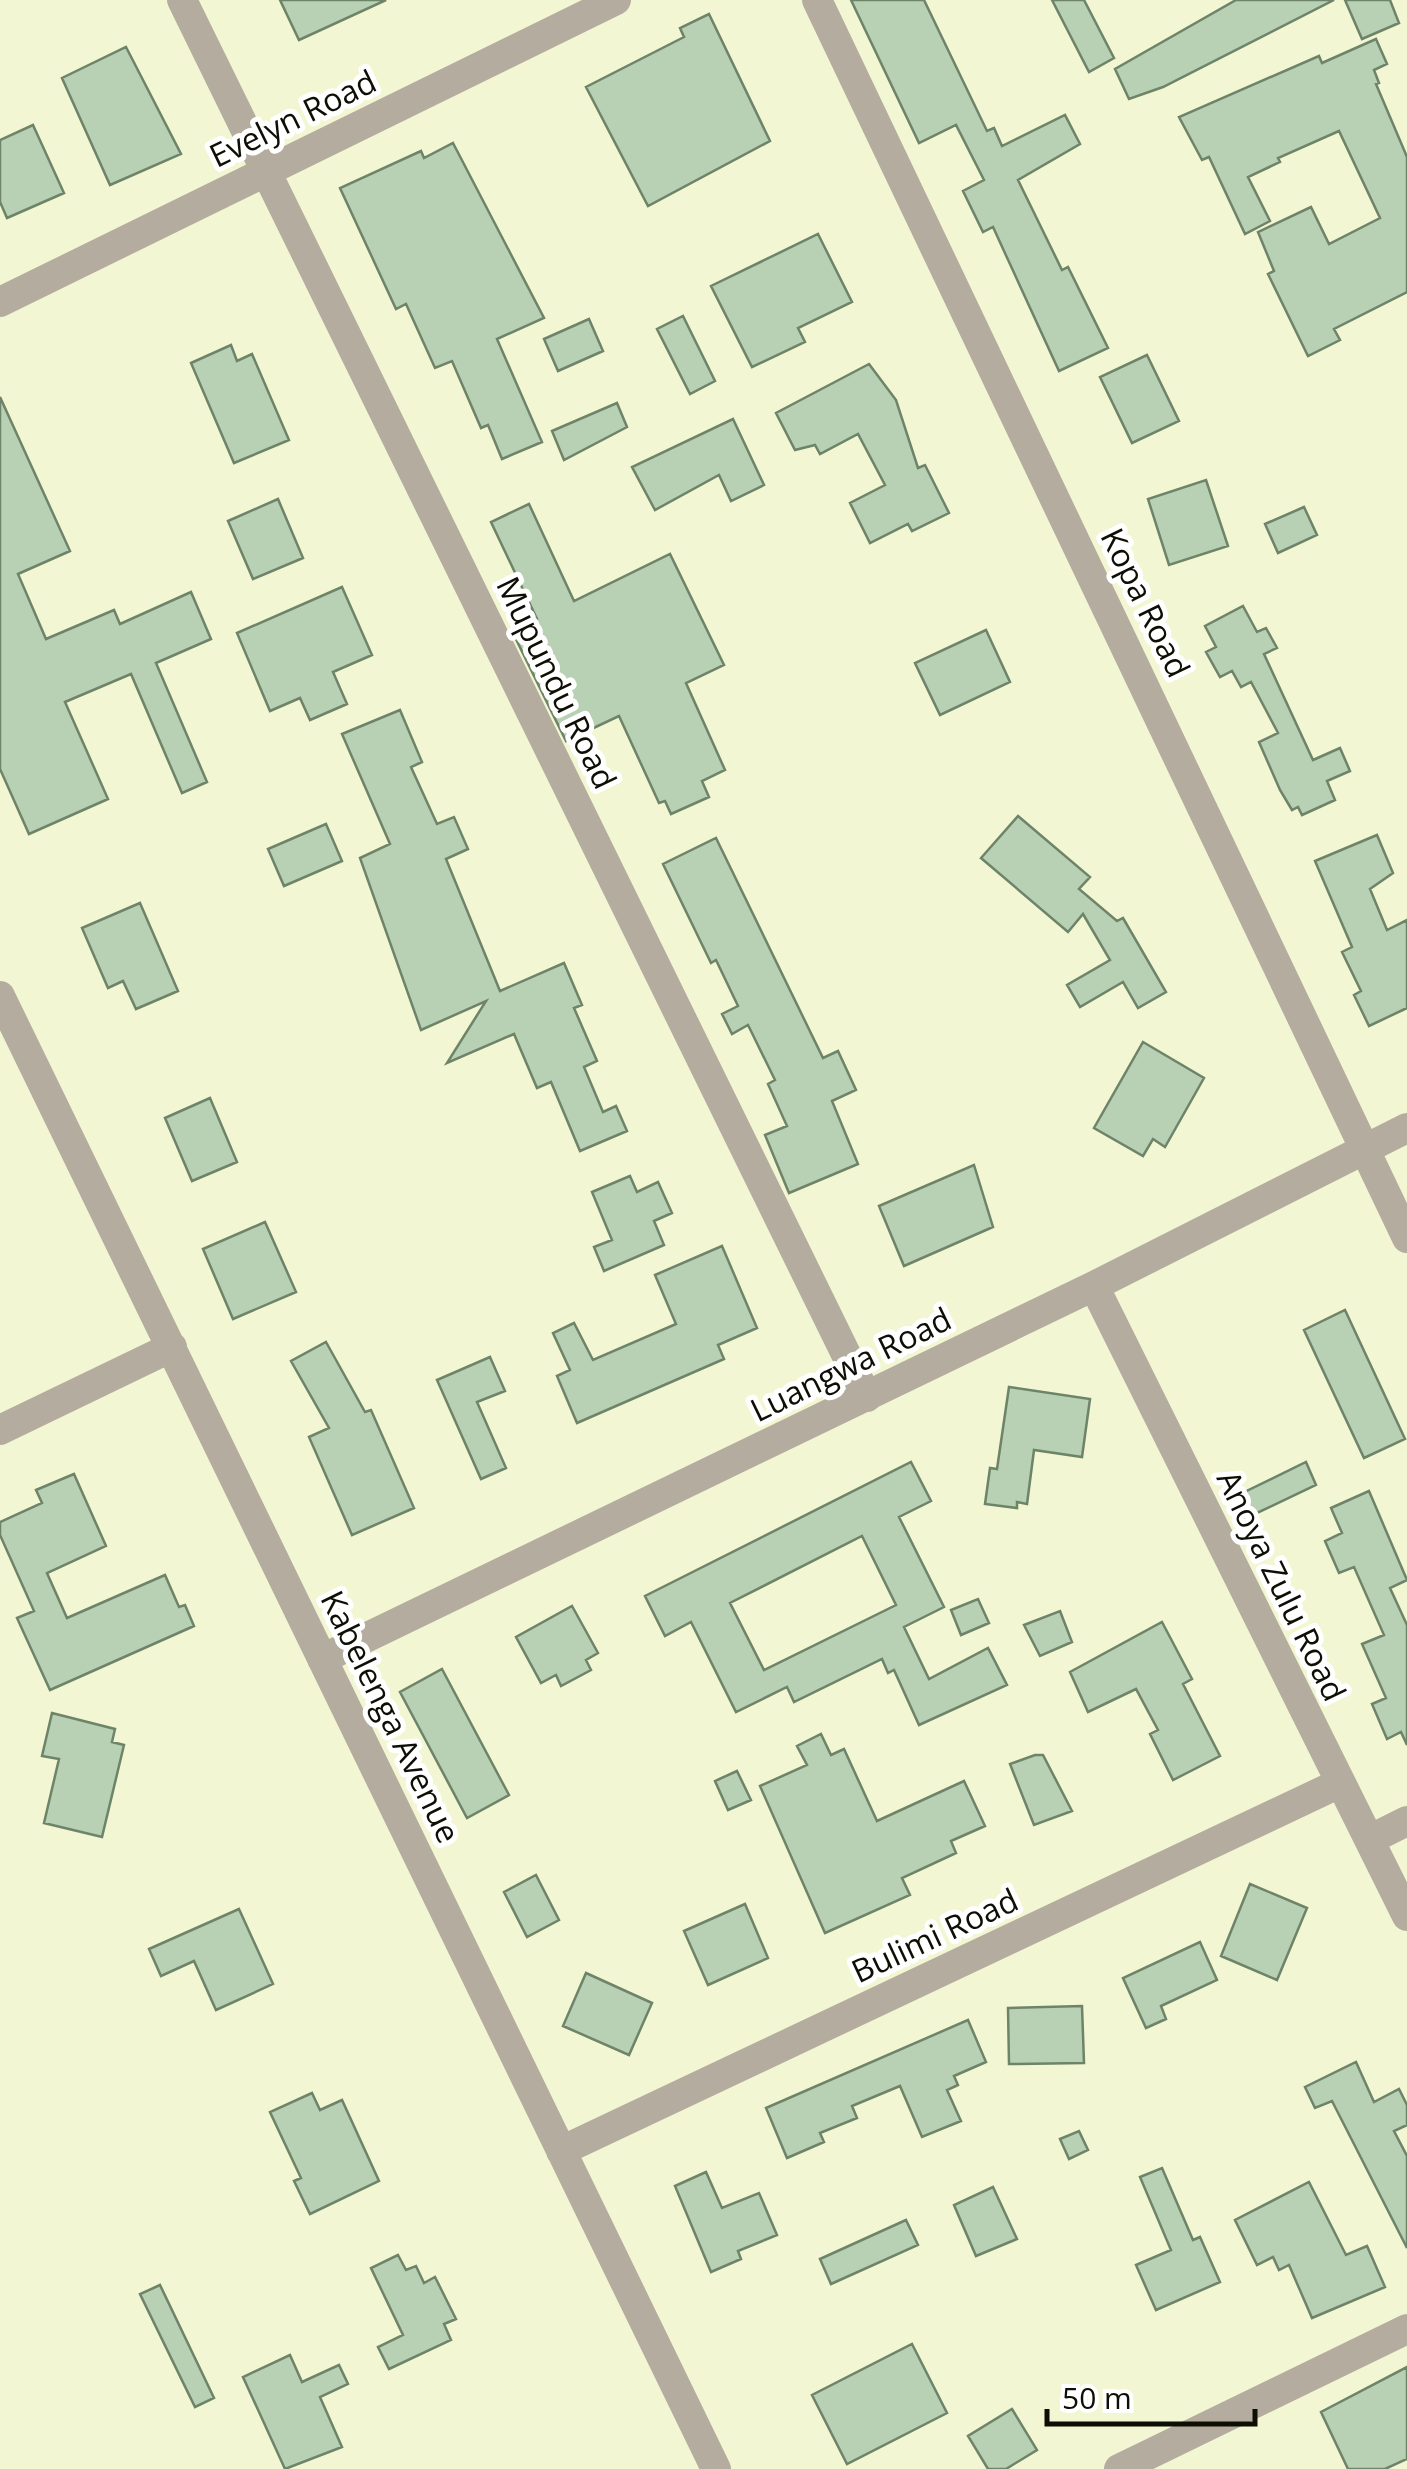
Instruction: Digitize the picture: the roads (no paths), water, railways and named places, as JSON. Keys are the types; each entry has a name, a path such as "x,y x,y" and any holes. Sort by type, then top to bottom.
{"street":[{"name":"Mupundu Road","path":"182,0 867,1397"},
{"name":"Evelyn Road","path":"0,302 616,0"},
{"name":"Kopa Road","path":"817,0 1407,1238"},
{"name":"Kabelenga Avenue","path":"0,996 716,2469"},
{"name":"Luangwa Road","path":"322,1659 1094,1286 1407,1128"},
{"name":"Anoya Zulu Road","path":"1094,1286 1407,1916"},
{"path":"0,1430 172,1347"},
{"name":"Bulimi Road","path":"561,2152 1340,1784"},
{"path":"1371,1839 1407,1822"},
{"path":"1119,2469 1407,2329"}]}
